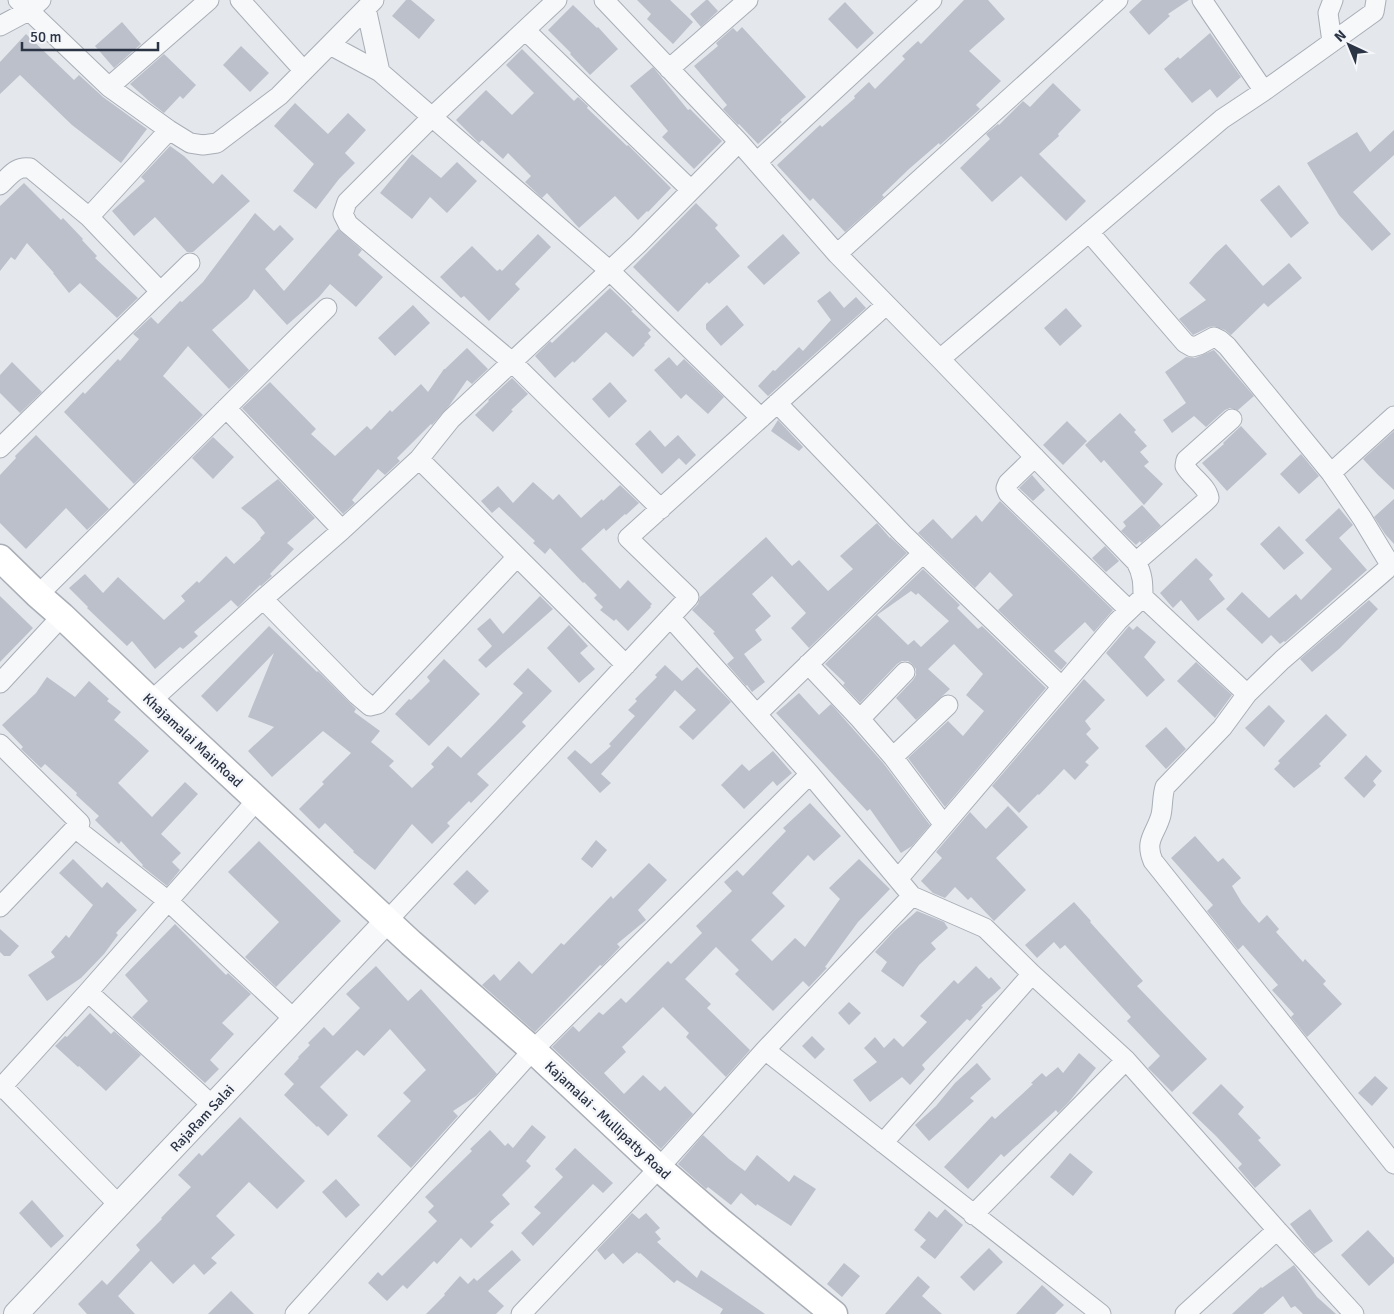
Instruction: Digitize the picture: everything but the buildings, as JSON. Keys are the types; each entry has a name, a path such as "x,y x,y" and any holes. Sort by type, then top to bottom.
{"main road":[{"name":"Khajamalai MainRoad","path":"0,558 38,596 62,616 388,921"},
{"name":"Kajamalai - Mullipatty Road","path":"388,921 533,1050 659,1168 720,1221 834,1314"}],"street":[{"path":"110,87 209,0"},
{"path":"240,0 304,71"},
{"path":"557,0 432,117 347,202 343,214 348,224 512,362 661,508"},
{"path":"604,0 739,142 837,254 1136,562 1143,581 1143,597 1247,694"},
{"path":"669,69 748,0"},
{"path":"757,162 932,0"},
{"path":"837,254 1118,0"},
{"path":"1202,0 1264,91"},
{"path":"1332,42 1328,13 1333,0"},
{"path":"940,359 1222,119 1374,12 1376,0"},
{"path":"0,26 30,3 110,87 169,130 190,143 203,145 217,142 279,96 370,4"},
{"path":"370,4 380,72"},
{"path":"525,30 691,190"},
{"path":"330,46 380,72 610,271 760,418"},
{"path":"89,217 169,130"},
{"path":"151,701 270,599 419,459 451,419 610,271 739,142"},
{"path":"0,185 15,170 22,167 30,168 89,217 160,291"},
{"path":"1089,232 1185,343 1192,347 1214,337 1220,340 1330,472 1392,565 1282,660 1247,694 1222,728 1165,788 1160,818 1148,851 1153,861 1394,1164"},
{"path":"0,448 190,263"},
{"path":"690,639 689,597 628,538 886,305"},
{"path":"38,596 327,308"},
{"path":"777,403 922,553 1062,687"},
{"path":"226,408 342,530"},
{"path":"1330,472 1394,416"},
{"path":"1136,562 1208,498 1208,492 1189,473 1185,466 1186,460 1232,419"},
{"path":"1035,457 1008,483 1006,488 1008,492 1129,610"},
{"path":"419,459 626,664"},
{"path":"757,714 922,553"},
{"path":"270,599 357,695 370,706 378,704 517,558"},
{"path":"388,921 689,597"},
{"path":"898,879 1118,621 1143,597"},
{"path":"0,683 62,616"},
{"path":"670,617 810,774 912,896 985,928 1126,1060 1354,1314"},
{"path":"808,664 860,719 944,825"},
{"path":"860,719 905,672"},
{"path":"892,757 948,705"},
{"path":"0,744 80,823 0,908"},
{"path":"295,1314 533,1050 810,774"},
{"path":"119,1205 1,1088 257,800"},
{"path":"75,828 168,902 294,1019"},
{"path":"526,1313 765,1050 912,896"},
{"name":"RajaRam Salai","path":"16,1314 388,921"},
{"path":"883,1144 1032,974"},
{"path":"88,992 213,1106"},
{"path":"765,1050 1101,1314"},
{"path":"973,1215 1126,1060"},
{"path":"1185,1314 1277,1230"}]}
